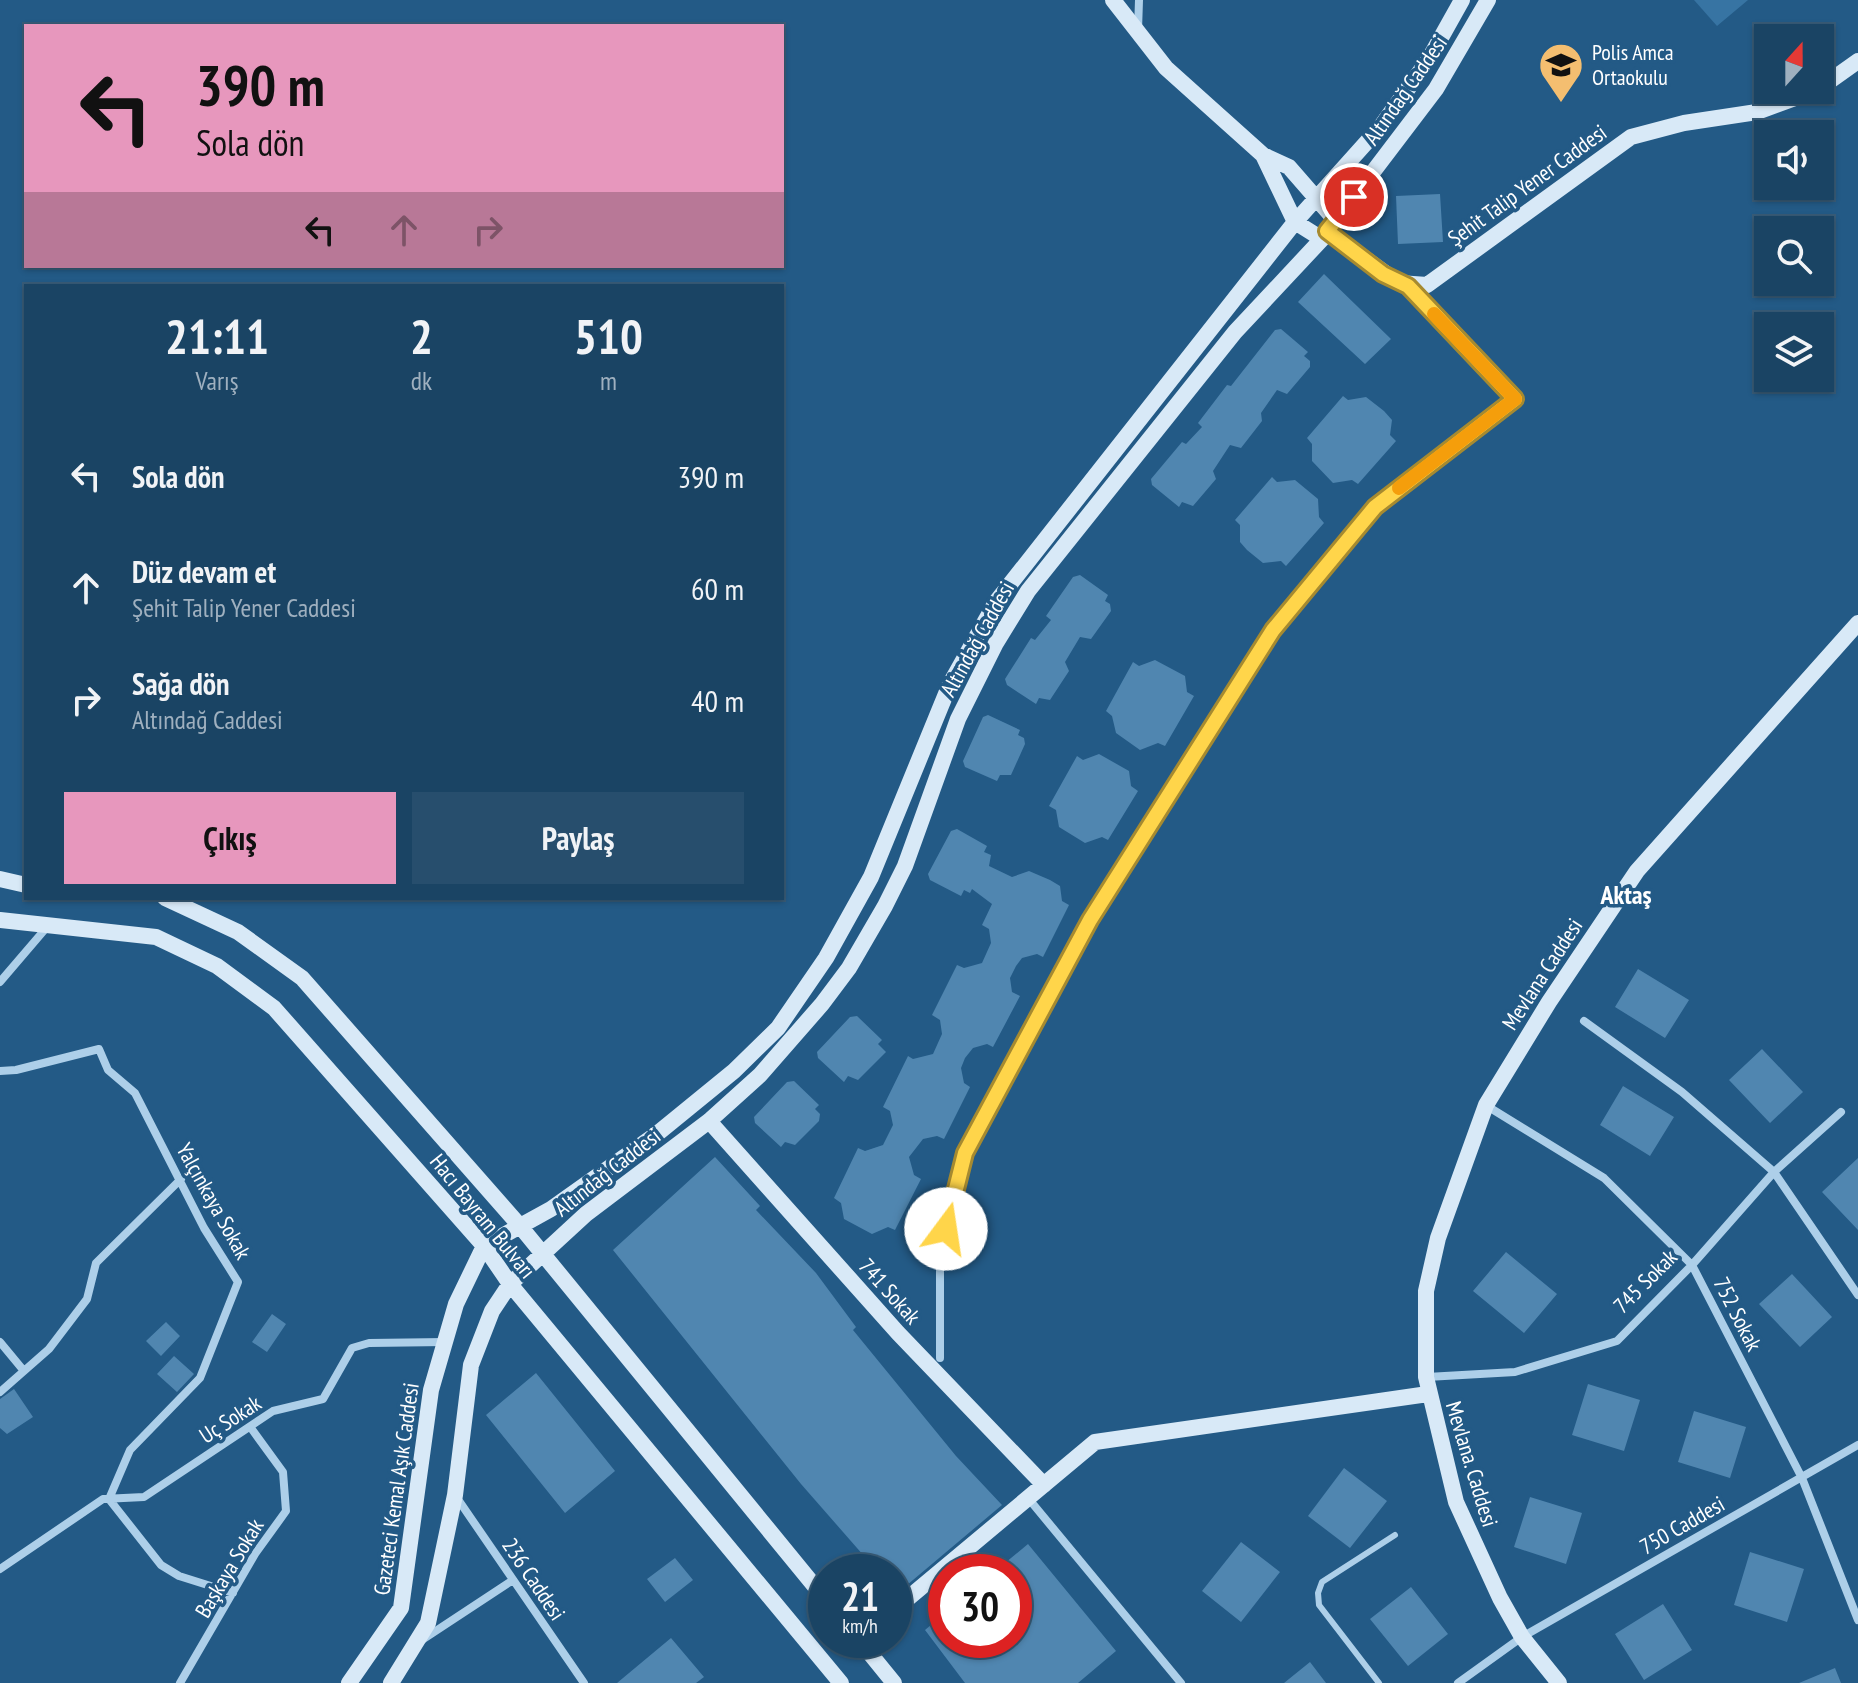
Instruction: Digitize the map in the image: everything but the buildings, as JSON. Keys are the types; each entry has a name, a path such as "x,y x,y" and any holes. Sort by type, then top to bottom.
{"main road":[{"path":"1113,0 1137,35 1166,68 1263,155 1289,167 1318,198 1328,230"},
{"name":"Altındağ Caddesi","path":"484,1246 577,1192 658,1133 734,1071 778,1028 826,958 871,877 939,708 981,625 1014,577 1295,222 1405,94 1462,0"},
{"name":"Altındağ Caddesi","path":"510,1284 586,1214 709,1121 781,1054 849,968 905,866 971,691 1028,591 1235,332 1328,230 1436,89 1488,0"},
{"name":"Şehit Talip Yener Caddesi","path":"1834,78 1858,61"},
{"name":"Şehit Talip Yener Caddesi","path":"1408,286 1427,285 1631,137 1671,125 1768,109 1780,104"},
{"path":"1263,155 1295,222 1328,230 1383,274 1408,286"},
{"name":"Mevlana Caddesi","path":"1426,1377 1426,1291 1430,1266 1450,1198 1486,1105 1549,1002 1644,862 1820,670 1858,623"},
{"path":"0,879 24,885"},
{"name":"Hacı Bayram Bulvarı","path":"169,900 238,932 302,978 520,1226 808,1578"},
{"name":"Hacı Bayram Bulvarı","path":"0,920 156,937 217,966 274,1008 484,1246 510,1284 841,1683"},
{"name":"741 Sokak","path":"709,1121 898,1333 1044,1485"},
{"name":"Gazeteci Kemal Aşık Caddesi","path":"349,1683 401,1608 431,1390 456,1304 484,1246"},
{"path":"391,1683 428,1623 455,1495 471,1365 492,1311 510,1284"},
{"name":"Mevlana. Caddesi","path":"1426,1377 1464,1523 1484,1570 1522,1637 1559,1683"},
{"path":"912,1595 1095,1442 1428,1394"},
{"path":"874,1658 894,1683"}],"street":[{"path":"1137,35 1139,0"},
{"path":"940,1358 940,1254 965,1153 1090,920 1273,630 1375,507 1515,399 1408,286"},
{"path":"0,982 47,927"},
{"path":"1584,1021 1682,1092 1774,1172 1858,1295"},
{"name":"Yalçınkaya Sokak","path":"0,1071 99,1049 108,1070 135,1093 204,1228 238,1282 200,1378 130,1450 109,1499"},
{"name":"752 Sokak","path":"1486,1105 1604,1178 1692,1265 1802,1478 1858,1620"},
{"name":"745 Sokak","path":"1426,1377 1515,1372 1617,1341 1692,1265 1774,1172 1841,1112"},
{"path":"0,1392 49,1349 87,1299 96,1263 181,1179"},
{"path":"0,1342 24,1371"},
{"name":"Uç Sokak","path":"109,1499 144,1497 273,1411 323,1399 352,1348 369,1343 445,1342"},
{"name":"Başkaya Sokak","path":"180,1683 255,1554 286,1511 283,1472 251,1428"},
{"name":"750 Caddesi","path":"1458,1683 1522,1637 1858,1445"},
{"name":"236 Caddesi","path":"455,1495 584,1683"},
{"path":"1028,1498 1181,1683"},
{"path":"0,1569 103,1499 109,1499 161,1565 179,1576 233,1593"},
{"path":"415,1645 513,1580"}],"lane":[{"path":"1379,1683 1319,1605 1318,1593 1322,1582 1395,1535"}],"shaded area":[{"path":"1694,0 1748,0 1717,26"}],"slow traffic":[{"path":"1399,488 1515,399 1434,314"}],"place":[{"name":"Polis Amca Ortaokulu","path":"1561,104"}],"district":[{"name":"Aktaş","path":"1626,894"}],"route":[{"path":"946,1229 965,1153 1090,920 1273,630 1375,507 1515,399 1408,286 1362,260 1327,231 1354,197"}]}
